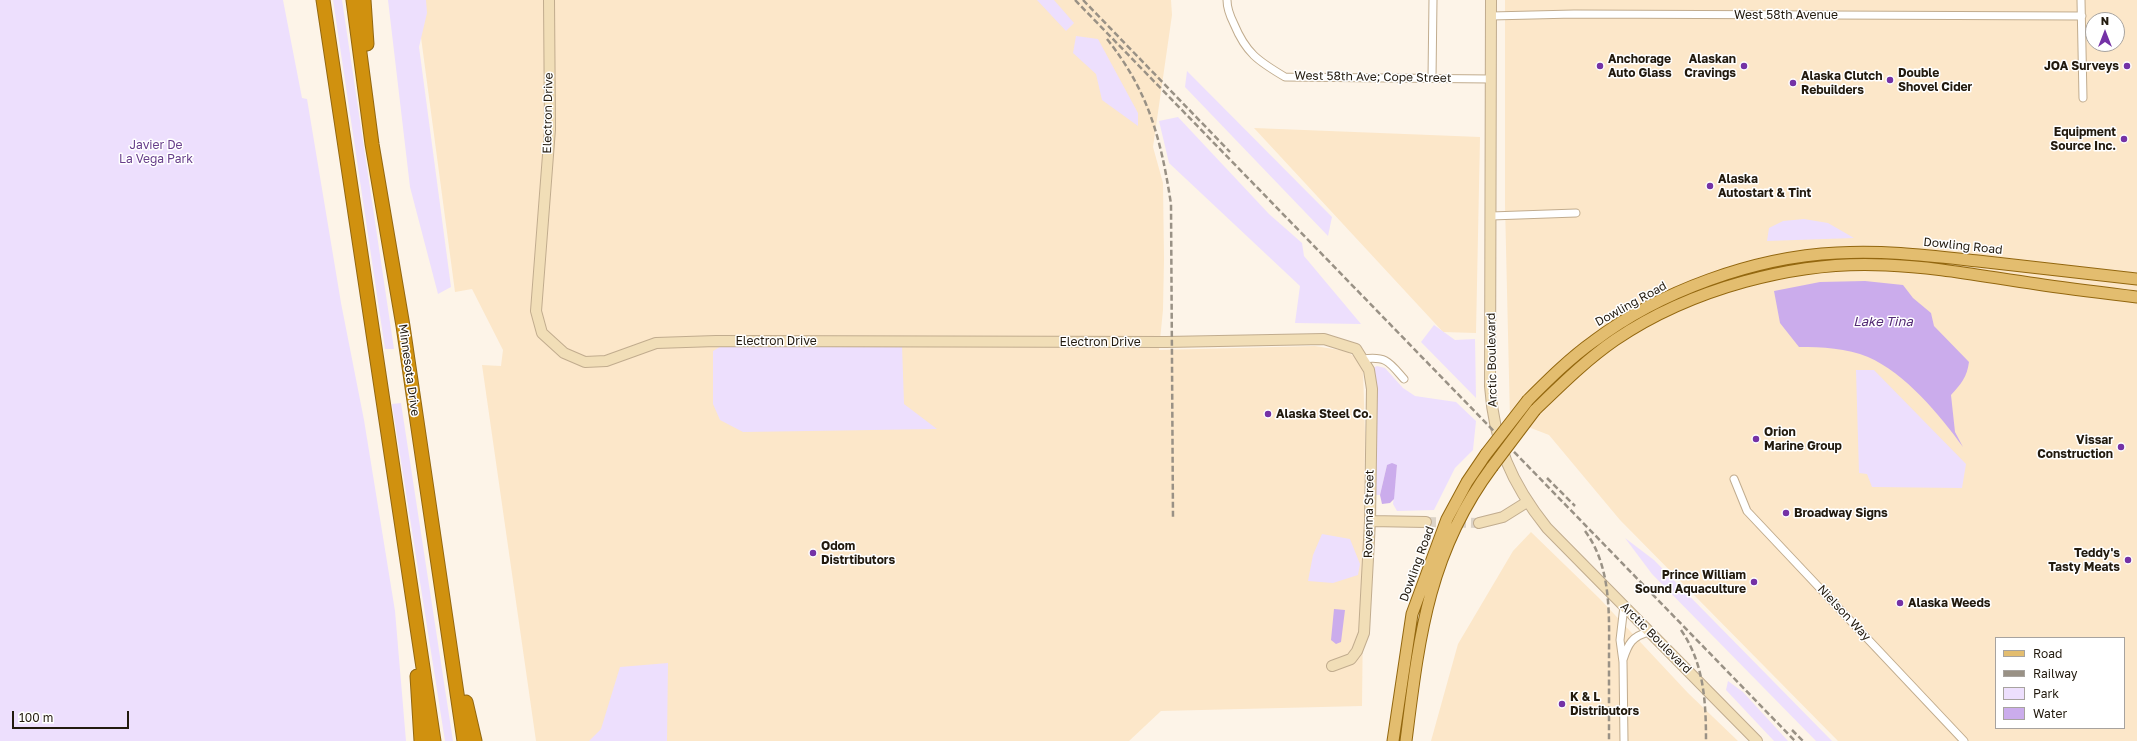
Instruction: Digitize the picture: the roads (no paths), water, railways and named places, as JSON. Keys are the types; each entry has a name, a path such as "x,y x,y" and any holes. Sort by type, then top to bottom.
{"highway":[{"path":"314,0 345,152"},
{"path":"323,0 434,741"},
{"name":"Minnesota Drive","path":"353,0 372,144 403,326 464,741"},
{"path":"364,0 372,144"},
{"path":"447,623 475,741"},
{"path":"418,638 417,686 421,741"}],"main road":[{"name":"Dowling Road","path":"1393,741 1412,614 1448,519 1467,482 1486,454 1528,400 1594,340 1645,309 1670,296 1723,275 1785,260 1836,252 1907,254 2137,279"},
{"name":"Dowling Road","path":"1406,741 1420,638 1434,578 1446,548 1471,497 1535,410 1568,377 1591,358 1643,323 1702,296 1735,284 1806,269 1885,264 1972,274 2137,297"}],"street":[{"name":"Electron Drive","path":"549,0 550,129 536,311 542,333 564,353 585,362 606,361 656,343 716,341 1166,342 1324,339 1356,349"},
{"name":"West 58th Ave; Cope Street","path":"1227,0 1227,7 1242,43 1260,62 1285,77 1490,79"},
{"path":"1432,78 1433,0"},
{"name":"Arctic Boulevard","path":"1491,0 1490,386 1494,422 1514,478 1527,502 1547,528 1757,741"},
{"path":"2081,0 2083,98"},
{"name":"West 58th Avenue","path":"1491,16 1574,14 2082,16"},
{"path":"1491,216 1576,213"},
{"name":"Rovenna Street","path":"1332,666 1351,660 1357,651 1364,632 1370,521 1372,389 1369,370 1356,349"},
{"path":"1363,359 1387,359 1404,379"},
{"name":"Nielson Way","path":"1734,480 1747,511 1964,741"},
{"path":"1479,523 1503,517 1527,502"},
{"path":"1370,521 1426,522"},
{"path":"1624,606 1620,640 1623,662 1624,741"},
{"path":"1623,662 1627,646 1632,640 1638,635 1649,632"}],"water":[{"name":"Lake Tina","path":"1865,281 1903,285 1913,298 1931,313 1934,326 1969,362 1967,372 1963,380 1951,395 1955,432 1963,447 1944,422 1921,396 1895,373 1882,364 1860,354 1843,350 1799,347 1780,323 1774,291 1820,282"},
{"path":"1392,463 1397,465 1394,499 1390,503 1382,504 1380,495 1387,465"},
{"path":"1334,609 1345,610 1341,642 1336,644 1331,640"}],"tunnel":[{"path":"1426,522 1479,523"}],"railway":[{"path":"1075,0 1795,741"},
{"path":"1083,0 1230,152"},
{"path":"1107,39 1133,78 1151,117 1163,158 1171,204 1173,519"},
{"path":"1547,478 1575,506"},
{"path":"1585,531 1594,545 1600,560 1609,609 1609,741"},
{"path":"1681,630 1689,643 1699,669 1704,697 1706,741"},
{"path":"1792,730 1803,741"}],"place":[{"name":"Anchorage Auto Glass","path":"1600,66"},
{"name":"Alaskan Cravings","path":"1744,66"},
{"name":"JOA Surveys","path":"2127,66"},
{"name":"Double Shovel Cider","path":"1890,80"},
{"name":"Alaska Clutch Rebuilders","path":"1793,83"},
{"name":"Equipment Source Inc.","path":"2124,139"},
{"name":"Alaska Autostart & Tint","path":"1710,186"},
{"name":"Alaska Steel Co.","path":"1268,414"},
{"name":"Orion Marine Group","path":"1756,439"},
{"name":"Vissar Construction","path":"2121,447"},
{"name":"Broadway Signs","path":"1786,513"},
{"name":"Odom Distrtibutors","path":"813,553"},
{"name":"Teddy's Tasty Meats","path":"2128,560"},
{"name":"Prince William Sound Aquaculture","path":"1754,582"},
{"name":"Alaska Weeds","path":"1900,603"},
{"name":"K & L Distributors","path":"1562,704"}],"park label":[{"name":"Javier De La Vega Park","path":"156,152"}]}
